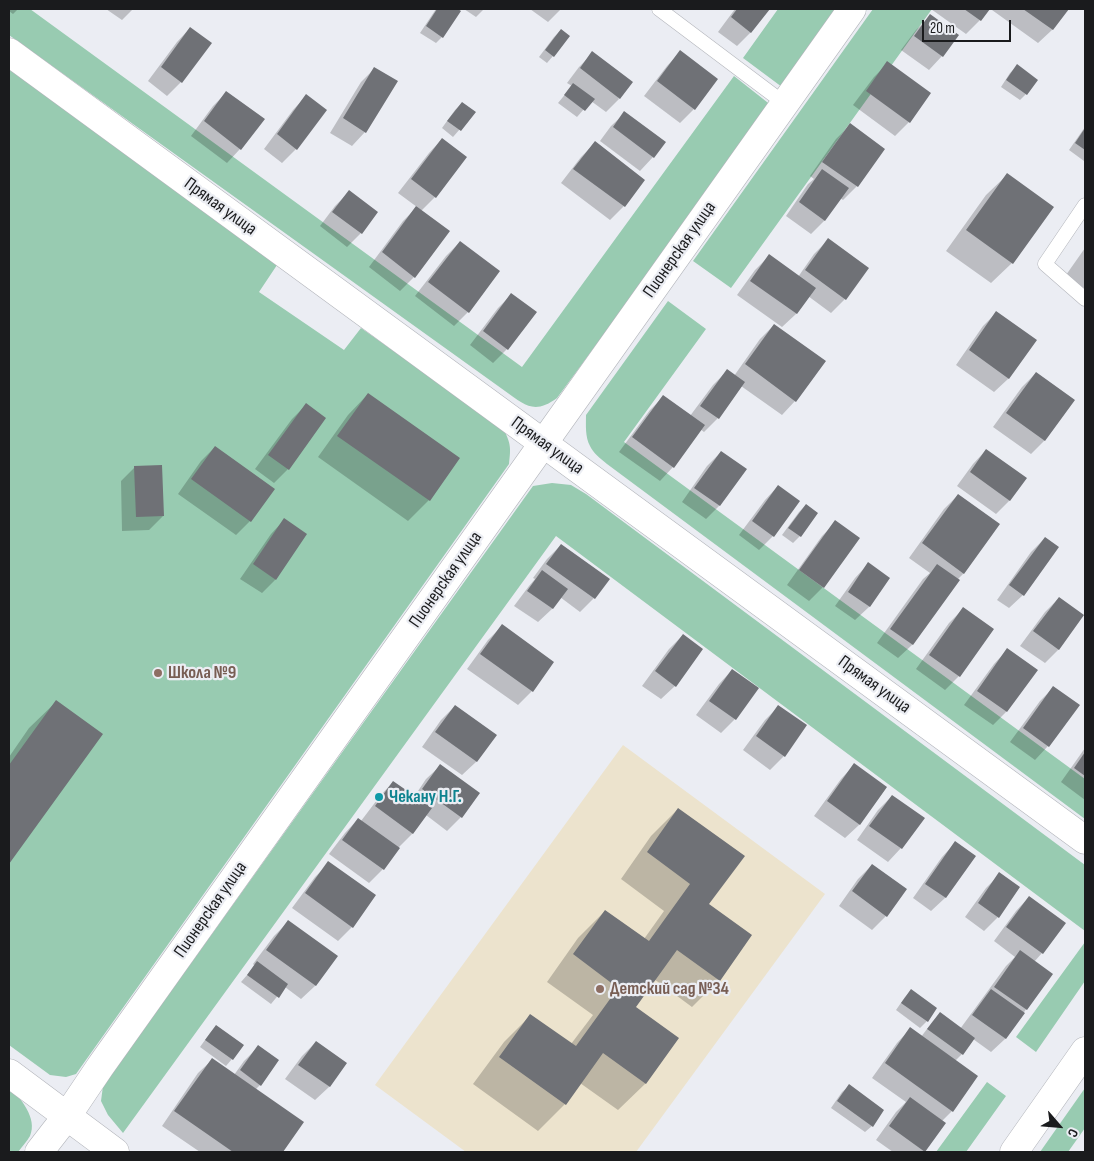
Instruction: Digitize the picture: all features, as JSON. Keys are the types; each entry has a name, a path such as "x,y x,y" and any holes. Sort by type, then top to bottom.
{"street":[{"name":"Пионерская улица","path":"40,1152 852,9"},
{"name":"Прямая улица","path":"9,52 1085,840"},
{"path":"1014,1152 1085,1051"},
{"path":"9,1073 115,1152"}],"lane":[{"path":"659,9 784,103"},
{"path":"1085,205 1045,264 1085,299"}],"shaded area":[{"name":"Детский сад №34","path":"623,745 825,894 636,1152 466,1152 375,1085"}],"green space":[{"path":"9,9 30,9 522,367 734,76 772,106 557,398 536,407 524,404 512,396 9,35"},
{"path":"778,9 837,9 782,87 743,58"},
{"path":"873,9 932,9 731,288 693,261"},
{"name":"Школа №9","path":"9,66 281,259 259,292 344,350 361,328 503,428 510,449 509,464 76,1074 66,1077 50,1075 9,1045"},
{"path":"668,301 706,329 624,442 1085,779 1085,819 597,456 587,439 586,415"},
{"path":"552,483 571,485 586,494 1085,865 1085,931 556,536 123,1133 108,1115 101,1101 103,1086 533,486"},
{"path":"1085,942 1085,981 1036,1052 1016,1037"},
{"path":"987,1082 1006,1096 966,1152 936,1152"},
{"path":"9,1086 27,1109 32,1122 30,1136 18,1152 9,1152"},
{"path":"1085,1088 1085,1128 1068,1152 1040,1152"}],"building":[{"path":"437,9 458,9 461,11 443,38 426,26"},
{"path":"737,9 770,9 751,33 731,17"},
{"path":"964,9 990,9 981,21"},
{"path":"1023,9 1069,9 1053,30"},
{"path":"930,14 959,35 943,57 914,36"},
{"path":"190,27 212,43 182,83 161,67"},
{"path":"561,29 570,36 554,57 545,50"},
{"path":"680,50 718,79 695,110 657,81"},
{"path":"592,51 633,82 620,99 580,68"},
{"path":"887,61 931,93 910,123 866,91"},
{"path":"1017,64 1038,80 1027,95 1006,80"},
{"path":"374,67 398,81 366,133 343,118"},
{"path":"573,83 595,99 585,111 564,95"},
{"path":"226,91 265,119 241,150 204,121"},
{"path":"306,94 327,110 297,150 277,134"},
{"path":"462,102 476,112 461,131 447,121"},
{"path":"624,111 666,142 654,158 613,127"},
{"path":"850,123 885,149 858,187 822,162"},
{"path":"1085,128 1085,150 1075,143"},
{"path":"442,138 467,157 436,198 411,179"},
{"path":"595,141 645,180 625,207 573,169"},
{"path":"822,169 849,188 825,221 799,202"},
{"path":"1007,173 1054,207 1013,264 966,230"},
{"path":"349,190 378,212 362,234 332,212"},
{"path":"416,206 450,231 415,278 382,252"},
{"path":"828,238 869,268 846,300 805,270"},
{"path":"460,241 500,271 469,313 428,282"},
{"path":"769,254 816,288 797,314 750,281"},
{"path":"511,293 537,312 508,350 483,331"},
{"path":"996,311 1037,340 1009,379 969,350"},
{"path":"774,324 826,361 796,402 745,364"},
{"path":"727,369 745,382 719,419 700,406"},
{"path":"1036,372 1075,400 1045,441 1006,413"},
{"path":"368,393 460,458 430,501 337,436"},
{"path":"663,395 705,425 674,468 632,437"},
{"path":"306,403 326,418 289,470 268,455"},
{"path":"215,446 275,489 251,522 191,479"},
{"path":"986,449 1027,478 1010,501 970,472"},
{"path":"721,451 747,469 720,506 694,488"},
{"path":"162,465 164,516 136,517 134,466"},
{"path":"778,485 800,501 774,537 752,521"},
{"path":"958,494 1000,524 964,574 922,543"},
{"path":"806,504 818,513 801,537 788,528"},
{"path":"284,518 307,534 276,580 253,564"},
{"path":"835,520 860,538 824,588 799,570"},
{"path":"1045,537 1059,547 1024,596 1009,585"},
{"path":"561,544 610,579 595,599 546,564"},
{"path":"868,562 890,578 870,607 848,592"},
{"path":"937,564 960,580 913,645 890,629"},
{"path":"542,570 568,589 553,609 527,591"},
{"path":"1059,597 1084,615 1059,650 1033,631"},
{"path":"963,607 994,629 960,677 929,655"},
{"path":"502,624 554,662 533,692 480,654"},
{"path":"683,634 703,649 676,687 655,671"},
{"path":"1007,648 1038,670 1007,712 977,691"},
{"path":"732,669 759,688 736,720 709,701"},
{"path":"1053,686 1080,705 1049,747 1023,728"},
{"path":"56,700 103,734 9,864 9,765"},
{"path":"455,705 497,735 477,762 435,732"},
{"path":"778,705 807,725 785,757 756,736"},
{"path":"1085,752 1085,776 1074,768"},
{"path":"854,763 887,787 860,825 827,801"},
{"path":"440,764 480,793 462,818 422,789"},
{"path":"393,781 432,808 413,834 375,806"},
{"path":"892,795 925,818 902,849 869,826"},
{"path":"678,808 745,856 709,904 752,935 720,981 677,950 636,1007 679,1038 646,1084 603,1053 566,1105 499,1057 530,1014 576,1046 618,988 573,954 605,910 649,941 690,884 647,852"},
{"path":"358,818 400,848 384,870 342,840"},
{"path":"955,841 976,856 946,898 925,884"},
{"path":"328,861 376,895 353,928 305,893"},
{"path":"872,864 907,889 887,917 852,891"},
{"path":"999,872 1020,887 999,918 978,903"},
{"path":"1029,896 1066,923 1043,954 1006,927"},
{"path":"288,920 338,956 316,986 266,950"},
{"path":"1020,950 1053,974 1027,1010 994,987"},
{"path":"257,961 288,984 279,998 247,975"},
{"path":"911,989 937,1008 928,1022 901,1003"},
{"path":"991,989 1025,1013 1006,1039 972,1015"},
{"path":"940,1012 975,1038 963,1055 927,1029"},
{"path":"216,1025 244,1045 233,1060 205,1040"},
{"path":"910,1027 978,1076 953,1112 885,1063"},
{"path":"316,1041 347,1063 330,1087 298,1065"},
{"path":"258,1045 279,1060 261,1086 240,1070"},
{"path":"212,1058 304,1122 283,1152 233,1152 174,1111"},
{"path":"849,1084 884,1110 873,1127 837,1101"},
{"path":"910,1097 946,1123 925,1152 889,1126"}],"place":[{"name":"Школа №9","path":"158,673"},
{"name":"Чекану Н.Г.","path":"379,797"},
{"name":"Детский сад №34","path":"600,989"}]}
